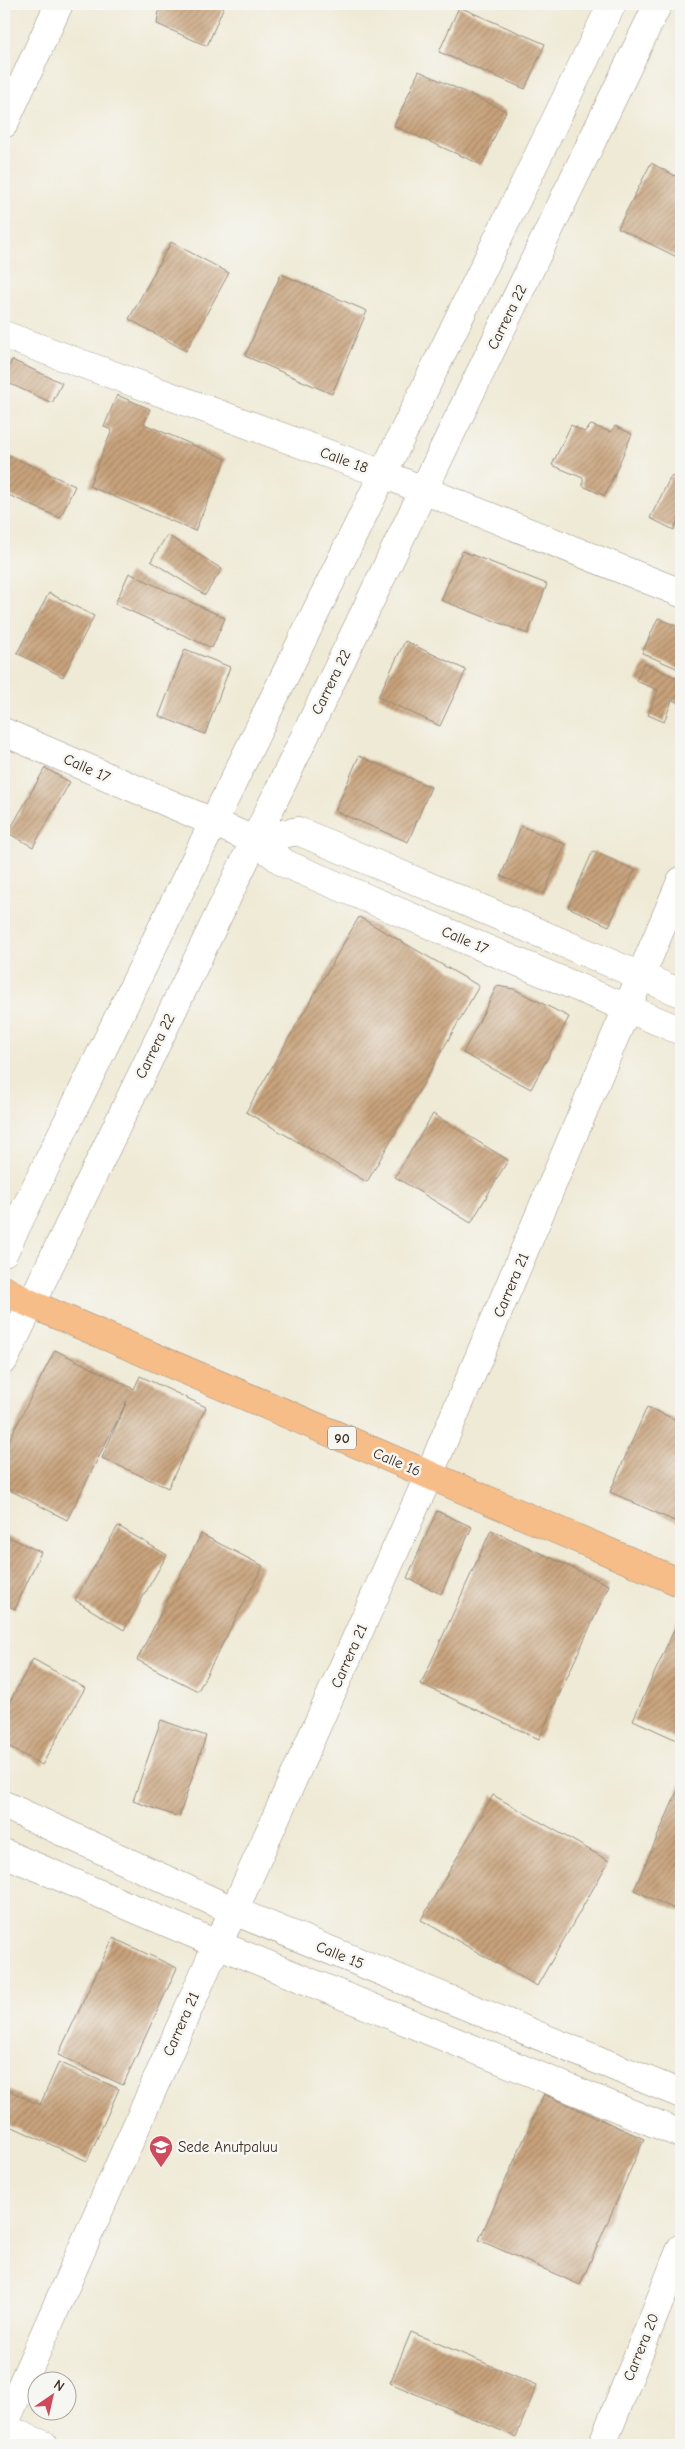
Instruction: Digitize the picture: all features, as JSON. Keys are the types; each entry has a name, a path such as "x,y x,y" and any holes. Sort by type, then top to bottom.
{"highway":[{"name":"Calle 16","path":"4,1290 31,1304 681,1584"}],"street":[{"path":"4,124 60,4"},
{"path":"4,1252 612,4"},
{"name":"Carrera 22","path":"4,1360 658,4"},
{"name":"Calle 18","path":"4,335 383,474 681,593"},
{"name":"Calle 17","path":"4,732 254,840 286,864 681,1031"},
{"path":"254,840 298,831 681,992"},
{"name":"Carrera 21","path":"4,2426 217,1944 234,1911 429,1476 629,1008 681,881"},
{"name":"Calle 15","path":"4,1805 234,1911 681,2094"},
{"path":"4,1853 217,1944 681,2134"},
{"name":"Carrera 20","path":"602,2445 681,2248"},
{"path":"4,2426 44,2445"}],"building":[{"path":"160,4 225,4 207,46 157,24"},
{"path":"459,7 545,44 525,89 439,52"},
{"path":"419,71 506,111 482,165 394,126"},
{"path":"651,163 681,179 681,248 677,257 618,228"},
{"path":"171,242 229,273 186,351 129,319"},
{"path":"281,274 367,311 332,394 245,356"},
{"path":"12,360 62,383 52,403 4,381"},
{"path":"117,395 150,409 144,424 226,459 195,531 89,486 112,430 104,427"},
{"path":"571,425 584,432 591,425 611,432 615,426 632,434 605,496 583,486 583,478 552,465"},
{"path":"4,453 75,486 60,518 4,493"},
{"path":"671,476 681,481 681,512 674,530 650,518"},
{"path":"167,535 222,569 205,595 151,561"},
{"path":"462,551 547,584 528,634 441,600"},
{"path":"129,573 225,618 212,648 115,604"},
{"path":"49,593 94,616 63,677 17,653"},
{"path":"658,618 681,628 681,670 642,653"},
{"path":"405,641 466,670 440,726 378,697"},
{"path":"185,649 230,667 205,734 159,716"},
{"path":"644,663 681,680 681,704 672,700 664,722 648,715 658,690 636,681"},
{"path":"359,756 431,787 408,842 335,811"},
{"path":"45,768 70,782 33,847 8,833"},
{"path":"521,826 565,844 544,894 501,876"},
{"path":"593,851 635,870 609,926 568,907"},
{"path":"359,917 479,986 367,1182 246,1112"},
{"path":"497,986 514,989 569,1017 531,1089 463,1053"},
{"path":"433,1114 508,1160 471,1223 395,1177"},
{"path":"55,1350 134,1389 140,1376 206,1407 168,1488 102,1458 127,1401 67,1520 4,1487 4,1450"},
{"path":"647,1407 681,1422 681,1524 610,1492"},
{"path":"437,1511 472,1527 441,1594 407,1578"},
{"path":"118,1526 167,1555 124,1630 75,1600"},
{"path":"491,1530 609,1585 539,1739 421,1684"},
{"path":"201,1534 263,1566 198,1691 137,1660"},
{"path":"4,1535 41,1552 15,1609 4,1604"},
{"path":"681,1618 681,1742 633,1720"},
{"path":"33,1659 85,1688 42,1765 4,1744 4,1712"},
{"path":"161,1720 206,1736 179,1817 133,1801"},
{"path":"681,1783 681,1912 634,1890"},
{"path":"493,1795 609,1861 537,1986 421,1920"},
{"path":"113,1938 177,1968 123,2085 58,2055"},
{"path":"59,2062 119,2089 87,2161 4,2123 4,2088 40,2105"},
{"path":"544,2094 644,2139 580,2285 479,2240"},
{"path":"411,2332 537,2385 516,2437 390,2383"}],"place":[{"name":"Sede Anutpaluu","path":"161,2168"}]}
